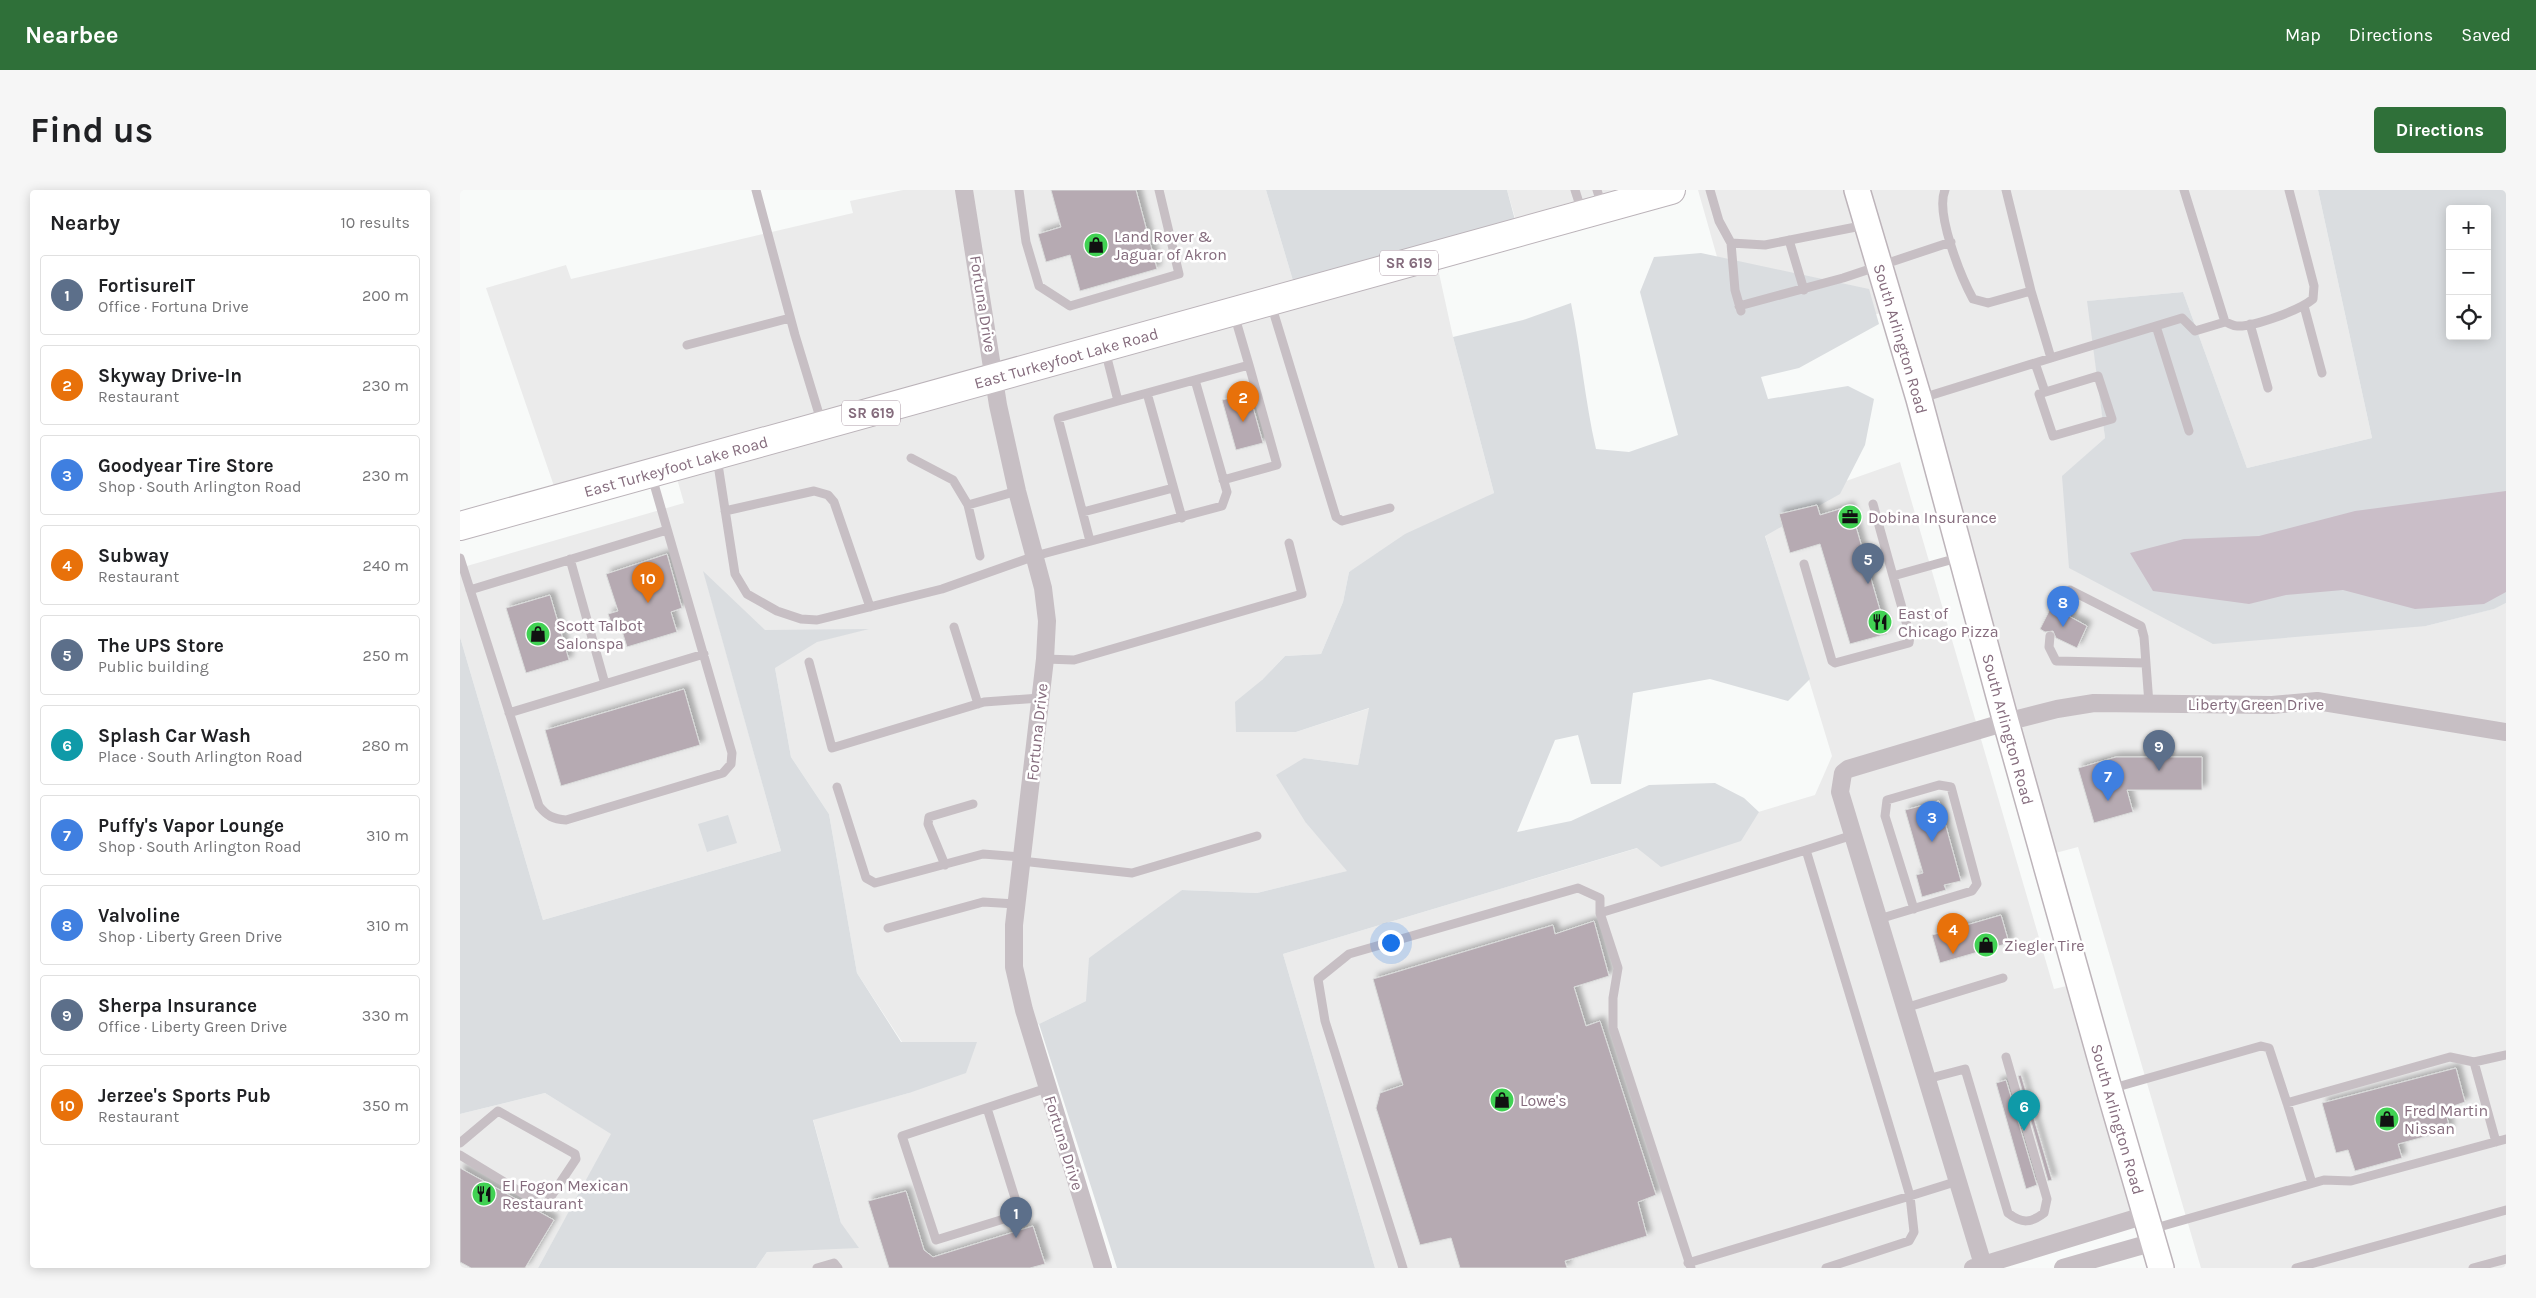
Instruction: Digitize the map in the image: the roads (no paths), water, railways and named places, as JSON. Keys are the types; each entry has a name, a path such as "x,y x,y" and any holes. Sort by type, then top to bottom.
{"main road":[{"name":"South Arlington Road","path":"1856,190 1919,399 2006,722 2161,1268"},
{"name":"East Turkeyfoot Lake Road","path":"460,526 1270,301 1589,201 1663,191"}],"street":[{"name":"Fortuna Drive","path":"964,190 994,379 1017,491 1044,588 1047,621 1013,938 1016,975 1024,1010 1103,1268"},
{"name":"Liberty Green Drive","path":"1853,835 1840,792 1843,773 1848,769 2006,722 2057,709 2094,703 2272,705 2317,701 2506,732"},
{"path":"1853,835 1958,1182 1980,1267 2150,1229"},
{"path":"2063,1268 2150,1229"}],"lane":[{"path":"756,190 790,318 823,426"},
{"path":"1019,190 1026,242 1039,286 1070,306 1179,274 1159,190"},
{"path":"1710,190 1719,221 1731,243 1740,309 1951,242"},
{"path":"1945,190 1941,205 1943,220 1973,299 1988,303 2031,291"},
{"path":"2006,190 2031,291 2051,358"},
{"path":"2184,190 2225,322"},
{"path":"1919,399 2182,318 2195,331 2225,322 2236,326 2250,324 2304,306 2312,299 2314,286 2289,190"},
{"path":"1731,243 1765,245 1867,225"},
{"path":"1790,240 1804,290"},
{"path":"1270,301 1336,518 1342,520 1390,508"},
{"path":"2304,306 2322,373"},
{"path":"1224,480 1277,465 1233,311"},
{"path":"687,345 790,318"},
{"path":"2250,324 2268,388"},
{"path":"2156,326 2188,430"},
{"path":"1104,347 1118,401"},
{"path":"2035,363 2045,392"},
{"path":"1090,541 1058,418 1249,365"},
{"path":"2098,376 2112,419 2053,436 2040,394 2045,392 2098,376"},
{"path":"717,455 735,574 747,594 777,611 801,619 817,620 942,589 1035,556 1222,506 1227,492 1194,380"},
{"path":"1147,393 1182,518"},
{"path":"911,458 952,480 968,505 980,556"},
{"path":"460,558 539,806 546,815 555,820 566,820 723,772 731,764 732,753 651,474"},
{"path":"1083,512 1173,488"},
{"path":"725,511 814,491 828,495 834,502 870,607"},
{"path":"968,505 1017,491"},
{"path":"1804,564 1832,661 1835,663 1909,643 1910,636 1873,504"},
{"path":"470,590 667,530"},
{"path":"1044,659 1074,660 1302,594 1289,543"},
{"path":"1893,576 1961,557"},
{"path":"570,559 605,684"},
{"path":"2062,609 2070,590 2141,626 2146,663 2148,704"},
{"path":"954,627 978,704"},
{"path":"2050,636 2049,647 2056,661 2146,663"},
{"path":"509,713 704,654"},
{"path":"809,662 832,748 978,704 1040,698"},
{"path":"1879,919 1914,909 1972,891 1976,884 1951,787 1939,785 1887,800 1886,816 1914,909"},
{"path":"837,787 866,878 875,883 983,854 1132,873 1257,836"},
{"path":"945,865 928,824 930,817 973,804"},
{"path":"1600,913 1853,835"},
{"path":"1806,850 1910,1196 1914,1232 1909,1241 1826,1268"},
{"path":"1403,1268 1325,1020 1318,978 1350,954 1578,888 1600,898 1600,913 1618,968 1613,998 1613,1028 1644,1117 1660,1177 1689,1265 1958,1182"},
{"path":"888,928 983,902 1016,904"},
{"path":"1906,1008 2003,978"},
{"path":"2109,1089 2261,1046 2269,1048 2312,1183"},
{"path":"2286,1103 2450,1058 2474,1062 2506,1055"},
{"path":"1927,1079 1965,1069 2008,1213 2018,1221 2033,1222 2044,1213 2047,1199 2006,1057"},
{"path":"2474,1062 2496,1142"},
{"path":"987,1108 1020,1214 936,1240 902,1136 987,1108 1048,1088"},
{"path":"460,1144 498,1111 575,1154 576,1159 546,1204 540,1204 460,1155"},
{"path":"2150,1229 2312,1183 2324,1180 2351,1181 2506,1139"},
{"path":"2296,1268 2506,1210"},
{"path":"2473,1268 2506,1259"},
{"path":"818,1268 834,1263 838,1268"}],"place":[{"name":"Land Rover & Jaguar of Akron","path":"1096,245"},
{"name":"Skyway Drive-In","path":"1243,422"},
{"name":"Dobina Insurance","path":"1850,517"},
{"name":"The UPS Store","path":"1868,584"},
{"name":"Jerzee's Sports Pub","path":"648,603"},
{"name":"East of Chicago Pizza","path":"1880,622"},
{"name":"Valvoline","path":"2063,627"},
{"name":"Scott Talbot Salonspa","path":"538,634"},
{"name":"Sherpa Insurance","path":"2159,771"},
{"name":"Puffy's Vapor Lounge","path":"2108,801"},
{"name":"Goodyear Tire Store","path":"1932,842"},
{"name":"Ziegler Tire","path":"1986,945"},
{"name":"Subway","path":"1953,954"},
{"name":"Lowe's","path":"1502,1100"},
{"name":"Fred Martin Nissan","path":"2387,1119"},
{"name":"Splash Car Wash","path":"2024,1131"},
{"name":"El Fogon Mexican Restaurant","path":"484,1194"},
{"name":"FortisureIT","path":"1016,1238"}]}
